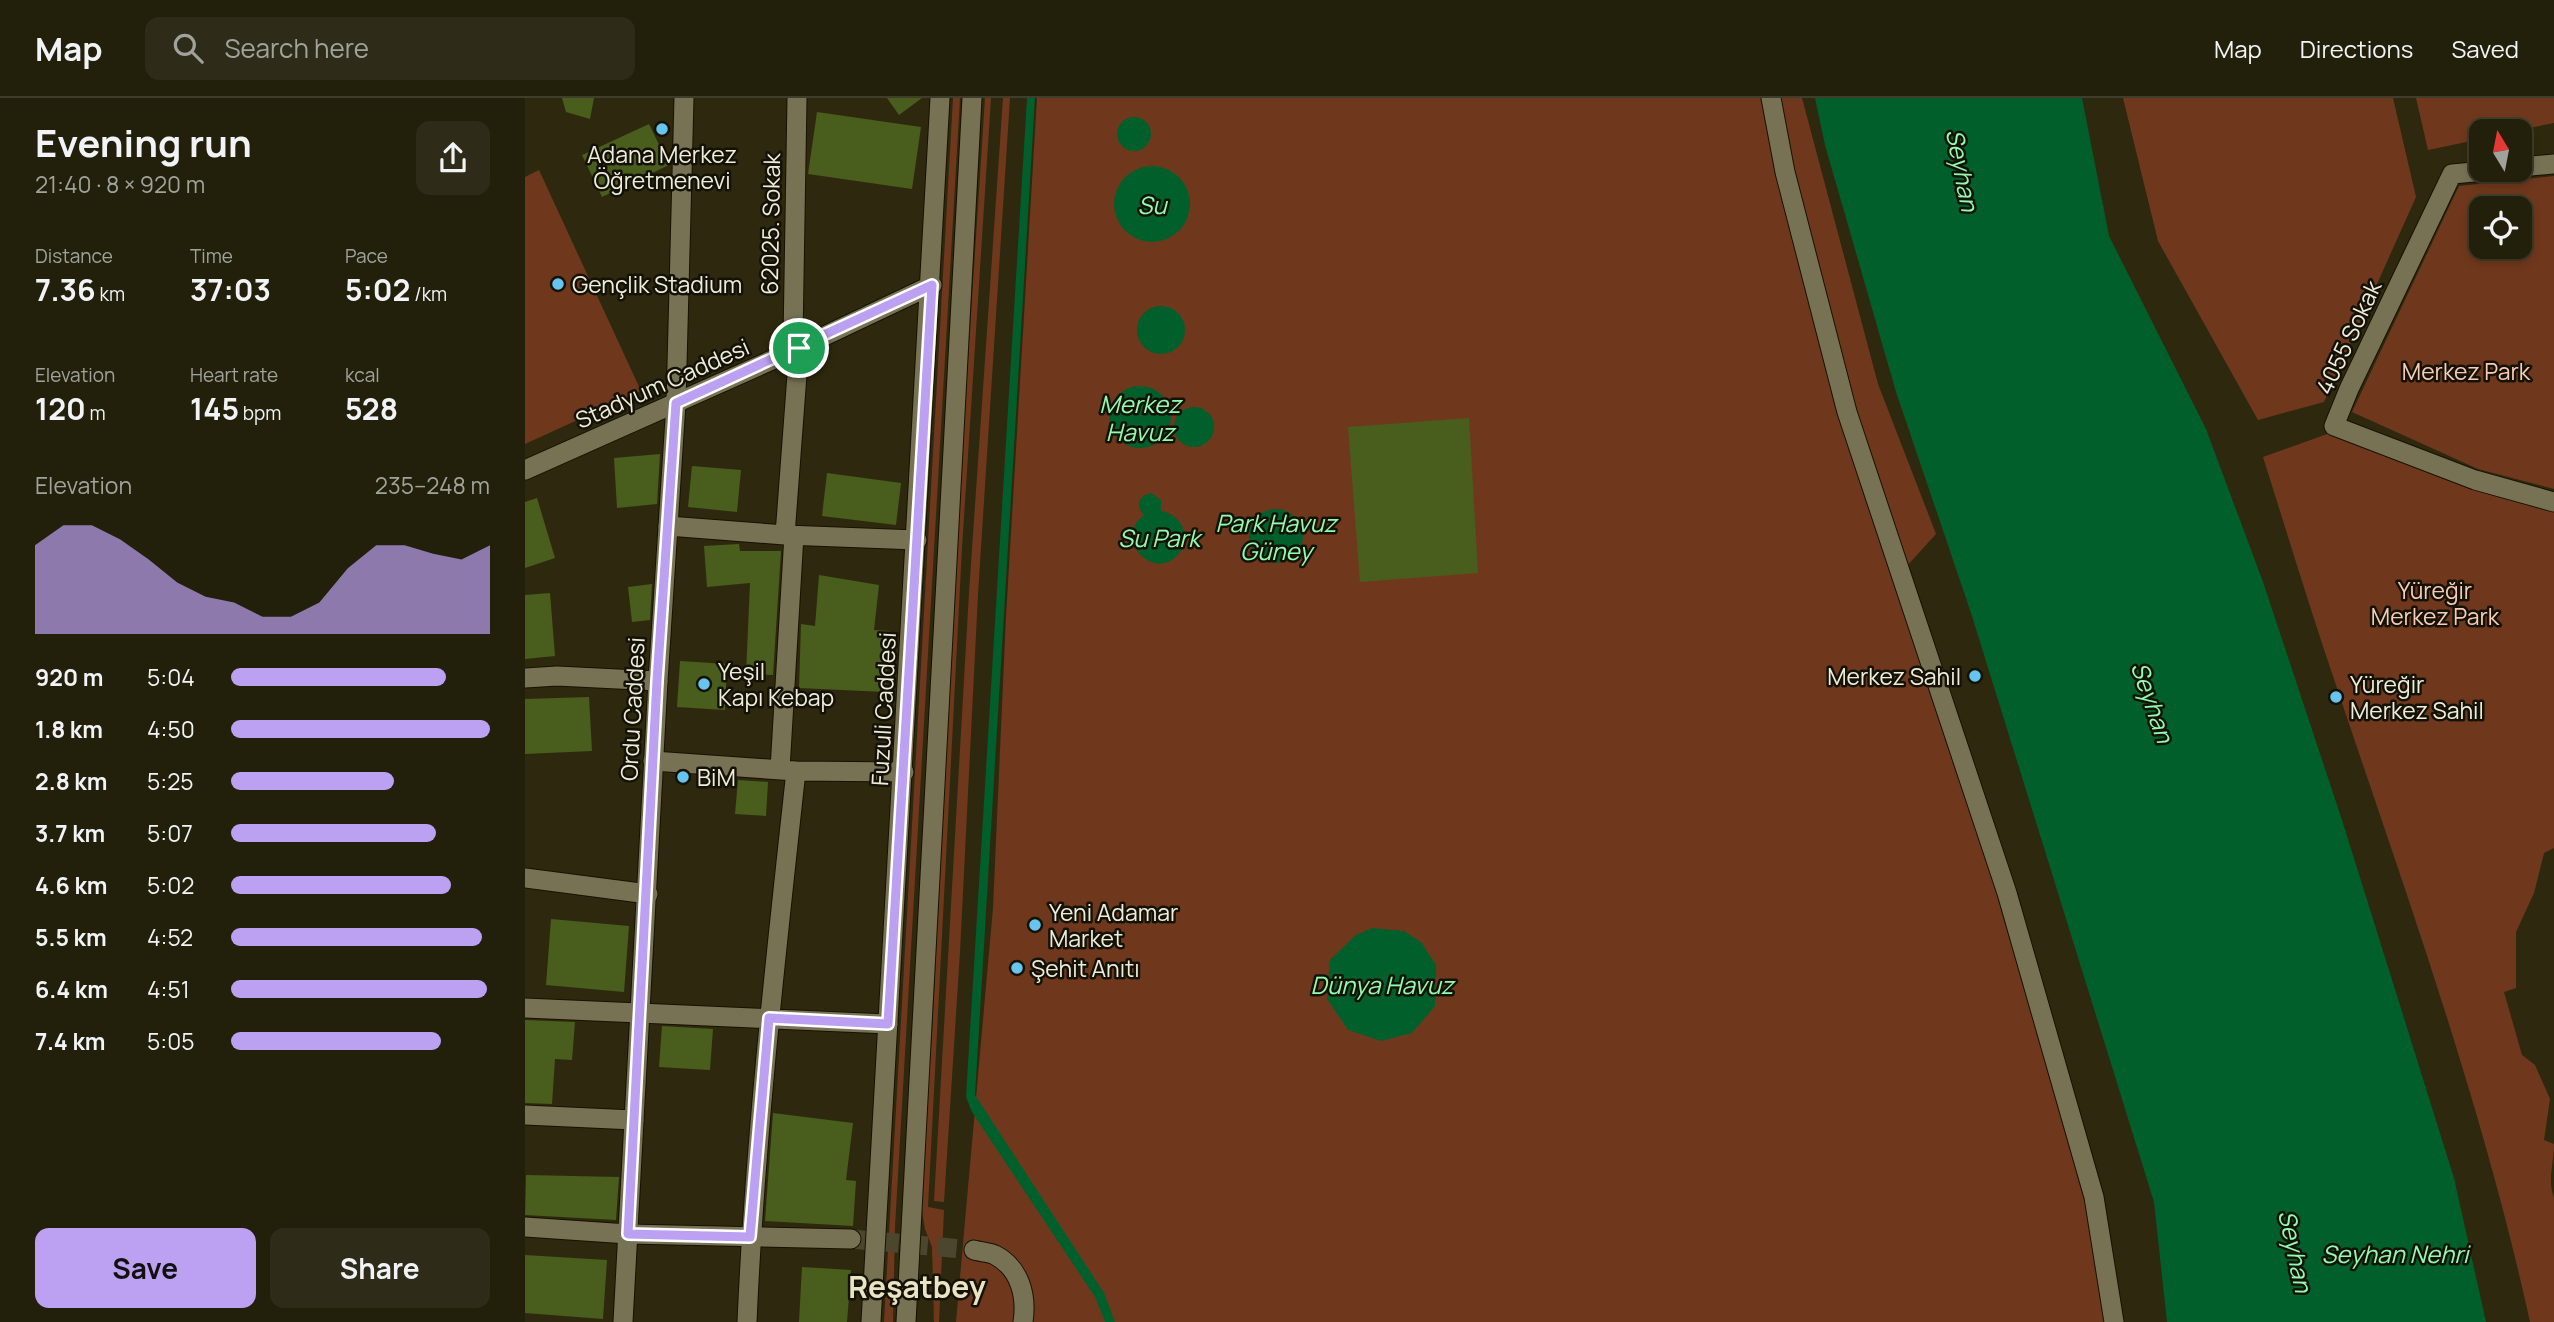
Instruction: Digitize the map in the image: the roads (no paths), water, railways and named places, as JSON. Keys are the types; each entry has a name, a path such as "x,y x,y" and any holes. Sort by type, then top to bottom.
{"street":[{"name":"Ordu Caddesi","path":"623,1322 648,894 657,681 676,403 684,98"},
{"name":"62025. Sokak","path":"747,1322 758,1237 769,1018 788,770 790,535 799,348 793,339 797,98"},
{"name":"Fuzuli Caddesi","path":"871,1322 932,285 940,98"},
{"path":"907,1322 972,98"},
{"path":"1771,98 1785,172 1847,411 2007,892 2094,1197 2114,1322"},
{"path":"2532,166 2554,164"},
{"name":"4055 Sokak","path":"2469,172 2452,174 2349,389 2334,426 2475,481 2554,502"},
{"name":"Stadyum Caddesi","path":"525,470 799,348 932,285"},
{"path":"668,526 790,535 917,540"},
{"path":"525,678 557,676 657,681"},
{"path":"653,761 788,770 904,772"},
{"path":"525,877 648,894"},
{"path":"525,1008 888,1024"},
{"path":"525,1115 634,1121"},
{"path":"525,1227 628,1234 851,1239"},
{"path":"758,1237 788,1246 849,1247 869,1256 875,1262"},
{"path":"974,1250 995,1255 1018,1275 1023,1291 1023,1322"},
{"path":"910,1265 921,1322"}],"water":[{"path":"1027,98 1035,98 975,1095 1104,1293 1115,1322 1105,1322 1095,1297 972,1112 966,1097"},
{"path":"1815,98 2082,98 2109,236 2206,429 2263,582 2342,820 2454,1178 2486,1322 2167,1322 2154,1202 1971,613 1896,392 1825,145"},
{"path":"1134,117 1146,122 1151,134 1146,146 1134,151 1122,146 1117,134 1122,122"},
{"name":"Su","path":"1152,166 1166,169 1179,177 1187,190 1190,204 1187,218 1179,231 1166,239 1152,242 1138,239 1125,231 1117,218 1114,204 1117,190 1125,177 1138,169"},
{"path":"1161,306 1178,313 1185,330 1178,347 1161,354 1144,347 1137,330 1144,313"},
{"name":"Merkez Havuz","path":"1140,386 1162,395 1171,417 1162,439 1140,448 1118,439 1109,417 1118,395"},
{"path":"1194,407 1208,413 1214,427 1208,441 1194,447 1180,441 1174,427 1180,413"},
{"name":"Su Park","path":"1151,493 1161,500 1161,511 1178,520 1185,534 1180,552 1170,561 1160,564 1141,555 1132,536 1135,525 1144,515 1139,508 1139,502 1143,496"},
{"name":"Park Havuz Güney","path":"1276,509 1295,517 1303,536 1295,555 1276,563 1257,555 1249,536 1257,517"},
{"name":"Dünya Havuz","path":"1372,928 1404,931 1421,942 1436,965 1435,1006 1412,1033 1381,1041 1348,1030 1327,999 1330,960 1356,935"}],"tunnel":[{"path":"851,1239 974,1250"}],"place":[{"name":"Adana Merkez Öğretmenevi","path":"662,129"},
{"name":"Gençlik Stadium","path":"558,284"},
{"name":"Merkez Sahil","path":"1975,676"},
{"name":"Yeşil Kapı Kebap","path":"704,684"},
{"name":"Yüreğir Merkez Sahil","path":"2336,697"},
{"name":"BiM","path":"683,777"},
{"name":"Yeni Adamar Market","path":"1035,925"},
{"name":"Şehit Anıtı","path":"1017,968"}],"district":[{"name":"Reşatbey","path":"917,1286"}],"water label":[{"name":"Seyhan","path":"1963,170"},
{"name":"Seyhan","path":"2153,702"},
{"name":"Seyhan","path":"2296,1251"},
{"name":"Seyhan Nehri","path":"2395,1253"}],"park label":[{"name":"Merkez Park","path":"2466,371"},
{"name":"Yüreğir Merkez Park","path":"2435,603"}]}
